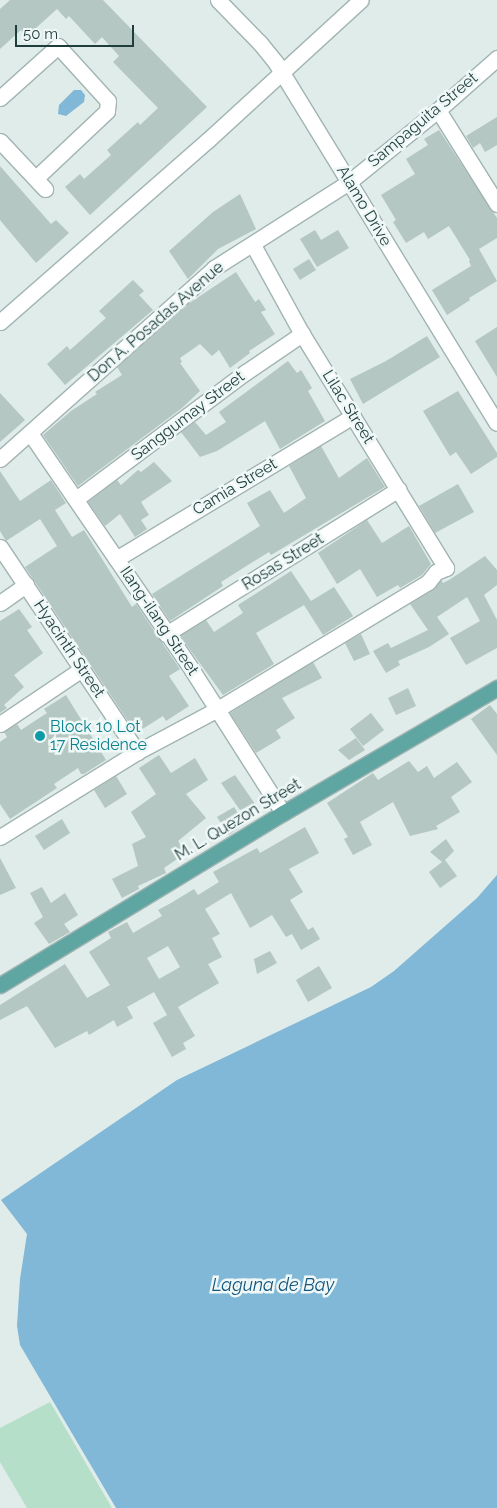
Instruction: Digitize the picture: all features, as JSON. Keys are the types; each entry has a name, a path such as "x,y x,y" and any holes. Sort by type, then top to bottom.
{"main road":[{"name":"M. L. Quezon Street","path":"0,985 283,813 497,688"}],"street":[{"name":"Alamo Drive","path":"218,0 260,43 282,74 497,423"},
{"path":"0,322 282,74 361,0"},
{"path":"0,98 58,46 108,101 107,111 40,183 0,141"},
{"name":"Sampaguita Street","path":"349,182 438,110 497,58"},
{"path":"438,110 497,204"},
{"name":"Don A. Posadas Avenue","path":"0,459 214,268 253,245 349,182"},
{"name":"Lilac Street","path":"216,710 428,582 436,572 446,568 400,489 302,334 253,245"},
{"name":"Sanggumay Street","path":"76,499 246,372 302,334"},
{"name":"Camia Street","path":"116,558 353,416"},
{"name":"Ilang-ilang Street","path":"30,433 192,670 283,813"},
{"name":"Rosas Street","path":"166,634 400,489"},
{"name":"Hyacinth Street","path":"0,546 137,752"},
{"path":"0,603 26,585"},
{"path":"0,724 82,669"},
{"path":"0,837 137,752 216,710"}],"green space":[{"path":"50,1402 112,1508 27,1508 0,1462 0,1428"}],"water":[{"path":"74,90 81,90 85,95 84,102 66,116 58,114 59,105"},
{"name":"Laguna de Bay","path":"497,875 497,1508 116,1508 20,1345 17,1326 20,1279 27,1234 1,1200 177,1080 371,987 394,971 477,898"}],"building":[{"path":"10,0 103,0 207,107 90,215 65,187 80,174 84,179 111,155 107,150 138,122 140,125 158,108 113,62 119,56 102,37 95,44 69,16 66,19 57,9 27,36 21,30 0,49 0,9"},
{"path":"497,117 497,145 485,152 480,143 473,148 466,136"},
{"path":"439,130 497,218 497,238 479,249 497,281 469,298 470,300 447,315 432,290 471,266 470,260 449,226 428,239 424,232 406,243 393,222 396,220 381,195 415,174 406,159 428,145 424,139"},
{"path":"0,166 51,224 56,220 69,233 36,263 0,220"},
{"path":"240,194 256,229 218,249 188,279 169,251 213,212"},
{"path":"315,230 321,240 338,230 349,248 317,267 300,239"},
{"path":"309,259 316,270 300,280 293,269"},
{"path":"236,272 255,302 259,299 266,310 261,312 275,334 249,351 250,353 230,368 219,350 212,356 200,344 180,358 182,362 180,363 200,391 182,408 78,486 43,435 71,411 97,394 95,392 122,375 117,367 188,304"},
{"path":"133,280 144,291 139,295 153,310 65,385 47,364 67,346 70,350 106,318 99,311"},
{"path":"497,327 497,377 475,341"},
{"path":"427,336 440,357 363,404 350,379 386,361"},
{"path":"288,361 297,373 301,370 312,388 308,391 325,421 280,449 265,421 217,451 200,457 181,432 195,422 206,435 226,422 219,412"},
{"path":"458,391 497,453 497,457 471,474 456,452 450,456 423,411"},
{"path":"0,393 25,420 0,442"},
{"path":"321,446 339,478 367,458 385,487 271,555 269,552 248,565 221,582 223,586 170,621 152,594 260,526 247,503 270,490 284,513 306,498 289,466"},
{"path":"154,462 172,481 141,502 149,515 141,520 147,529 135,537 120,514 105,526 88,502 117,480 121,485 138,470 141,472"},
{"path":"0,471 20,501 51,480 66,503 55,510 72,537 84,530 132,607 136,604 180,669 169,676 189,706 166,721 163,716 136,733 25,567 57,546 40,519 6,541 0,531"},
{"path":"458,484 474,512 435,533 419,506"},
{"path":"367,520 382,543 409,526 431,564 422,575 400,588 398,585 377,597 360,569 337,584 318,553"},
{"path":"485,556 497,570 497,585 484,595 497,620 497,648 466,665 450,638 480,621 467,597 437,617 449,634 429,647 398,661 400,665 386,673 373,651 388,643 391,648 428,630 410,604 433,590 441,580 443,583 449,580"},
{"path":"291,571 311,601 334,587 353,616 323,635 304,605 256,633 274,664 223,695 180,636 206,620 214,632 243,613 238,605"},
{"path":"19,609 32,627 27,630 43,653 14,675 24,687 4,705 7,708 0,713 0,621"},
{"path":"361,634 370,654 354,661 345,643"},
{"path":"313,662 322,678 282,698 295,718 276,730 281,738 256,753 230,713"},
{"path":"408,688 416,706 396,715 388,698"},
{"path":"66,695 106,760 84,774 81,774 78,768 54,784 57,788 10,819 0,804 0,742 7,737 4,732 17,724 21,730 47,713 44,709"},
{"path":"490,705 497,714 497,755 471,719"},
{"path":"371,713 384,730 363,746 350,729"},
{"path":"356,738 365,750 349,760 338,750"},
{"path":"159,755 171,773 195,758 208,780 186,794 206,818 178,841 186,853 164,868 166,873 138,886 139,889 122,898 112,879 138,866 132,844 146,837 131,812 156,794 139,768"},
{"path":"409,761 418,772 427,766 434,778 457,762 472,782 451,797 460,812 436,826 438,829 410,836 393,802 360,822 372,845 353,855 344,839 348,837 327,803 373,773 378,780"},
{"path":"235,775 255,804 240,810 221,783"},
{"path":"116,776 127,794 105,808 94,790"},
{"path":"234,807 245,824 229,835 217,817"},
{"path":"62,819 70,833 44,850 35,836"},
{"path":"305,827 319,853 289,869 303,892 290,900 308,930 313,927 320,939 301,950 292,934 286,937 272,915 250,928 231,893 205,909 220,934 212,938 222,957 208,964 219,983 178,1007 195,1036 183,1043 186,1049 172,1057 153,1023 167,1015 154,992 127,1007 133,1018 117,1027 114,1020 89,1035 87,1031 55,1048 27,1006 0,1020 0,1005 65,964 87,998 110,985 89,952 111,938 108,932 127,922 133,933 162,916 158,910 194,889 198,895 219,882 213,872 257,848 260,853","holes":["168,946 180,967 159,979 147,958"]},
{"path":"446,839 454,851 445,860 457,876 440,888 429,872 442,862 430,852"},
{"path":"0,858 16,888 0,895"},
{"path":"42,887 51,903 65,893 78,915 64,924 70,932 49,944 34,923 43,917 30,893"},
{"path":"270,951 277,963 257,974 254,959"},
{"path":"319,966 332,988 308,1002 296,980"}],"place":[{"name":"Block 10 Lot 17 Residence","path":"40,736"}]}
